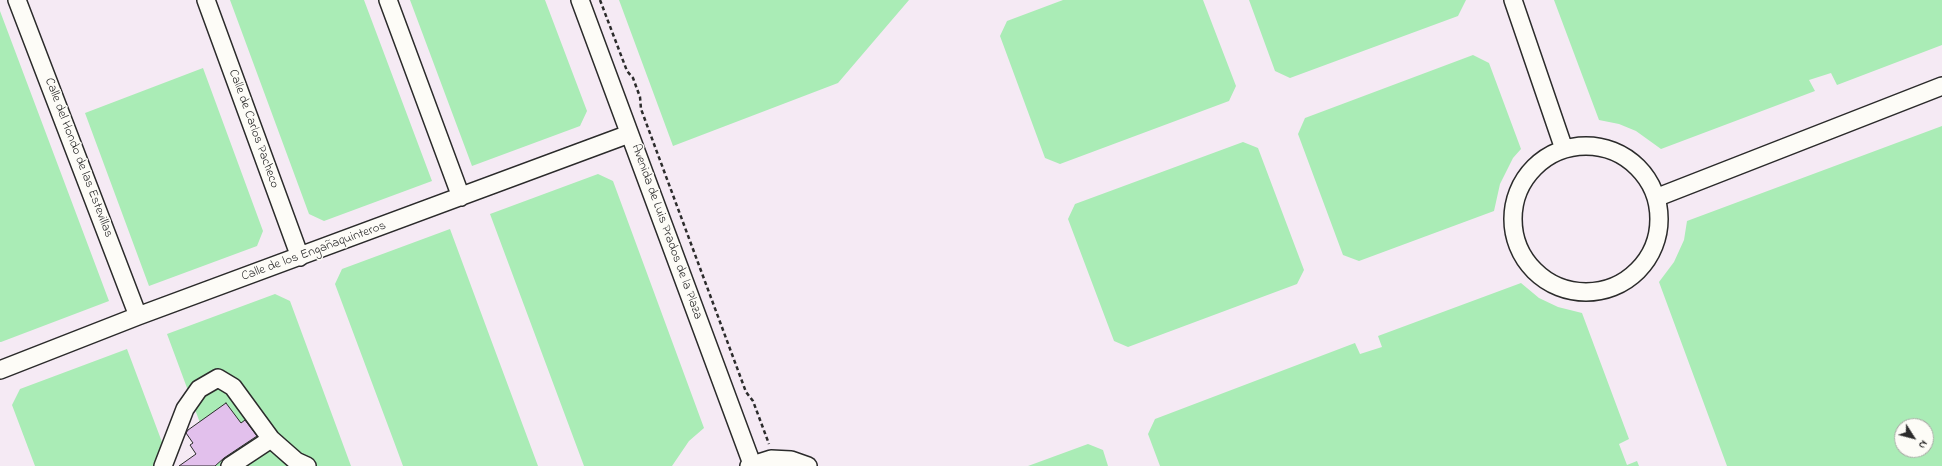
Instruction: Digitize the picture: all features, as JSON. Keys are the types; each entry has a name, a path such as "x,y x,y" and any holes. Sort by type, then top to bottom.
{"street":[{"name":"Calle del Hondo de las Estevillas","path":"17,0 138,316"},
{"name":"Calle de Carlos Pacheco","path":"206,0 300,257"},
{"path":"388,0 461,197"},
{"name":"Avenida de Luis Prados de la Plaza","path":"580,0 751,465"},
{"path":"1513,0 1564,149"},
{"path":"1658,197 1942,86"},
{"name":"Calle de los Engañaquinteros","path":"0,370 138,316 630,134"},
{"path":"1586,145 1610,149 1631,160 1647,178 1658,197 1660,219 1656,240 1648,258 1635,274 1617,284 1595,292 1571,291 1549,282 1530,267 1519,246 1513,223 1516,200 1526,178 1542,160 1564,149 1586,145"},
{"path":"162,466 185,409 199,389 218,378 234,387 271,438 296,461 307,466"},
{"path":"230,466 271,438"},
{"path":"751,465 775,459 791,460 808,466"}],"path":[{"path":"600,0 627,71 633,78 640,97 641,109 746,392 753,401 775,459"}],"green space":[{"path":"230,0 364,0 432,181 324,221 309,214"},
{"path":"410,0 545,0 587,111 580,126 472,166"},
{"path":"619,0 909,0 838,83 673,146"},
{"path":"1063,0 1203,0 1236,86 1229,101 1060,164 1045,158 1000,36 1007,21"},
{"path":"1249,0 1466,0 1458,16 1290,78 1275,71"},
{"path":"1554,0 1942,0 1942,45 1837,85 1831,73 1809,80 1815,91 1661,149 1636,131 1619,124 1599,120"},
{"path":"0,11 109,301 1,342 0,342"},
{"path":"1473,55 1489,63 1521,149 1513,158 1500,184 1494,211 1359,261 1343,255 1298,134 1305,118"},
{"path":"203,68 263,231 257,246 149,286 85,113"},
{"path":"1942,126 1942,466 1727,466 1659,282 1674,262 1684,240 1687,221"},
{"path":"1243,142 1258,148 1304,270 1297,284 1128,347 1114,341 1068,219 1075,204"},
{"path":"598,174 613,181 704,428 689,441 672,466 584,466 490,214"},
{"path":"450,229 538,466 403,466 335,284 342,269"},
{"path":"1521,283 1539,298 1558,307 1582,313 1629,439 1619,444 1627,465 1637,461 1639,466 1160,466 1148,434 1155,419 1355,343 1360,354 1382,347 1378,336"},
{"path":"275,294 290,301 351,466 216,466 167,334"},
{"path":"127,349 171,466 35,466 12,405 20,389"},
{"path":"1088,444 1103,450 1108,466 1028,466"}],"building":[{"path":"226,403 241,423 245,420 257,436 224,458 215,466 179,466 196,454 190,445 193,443 186,433 188,430"}]}
